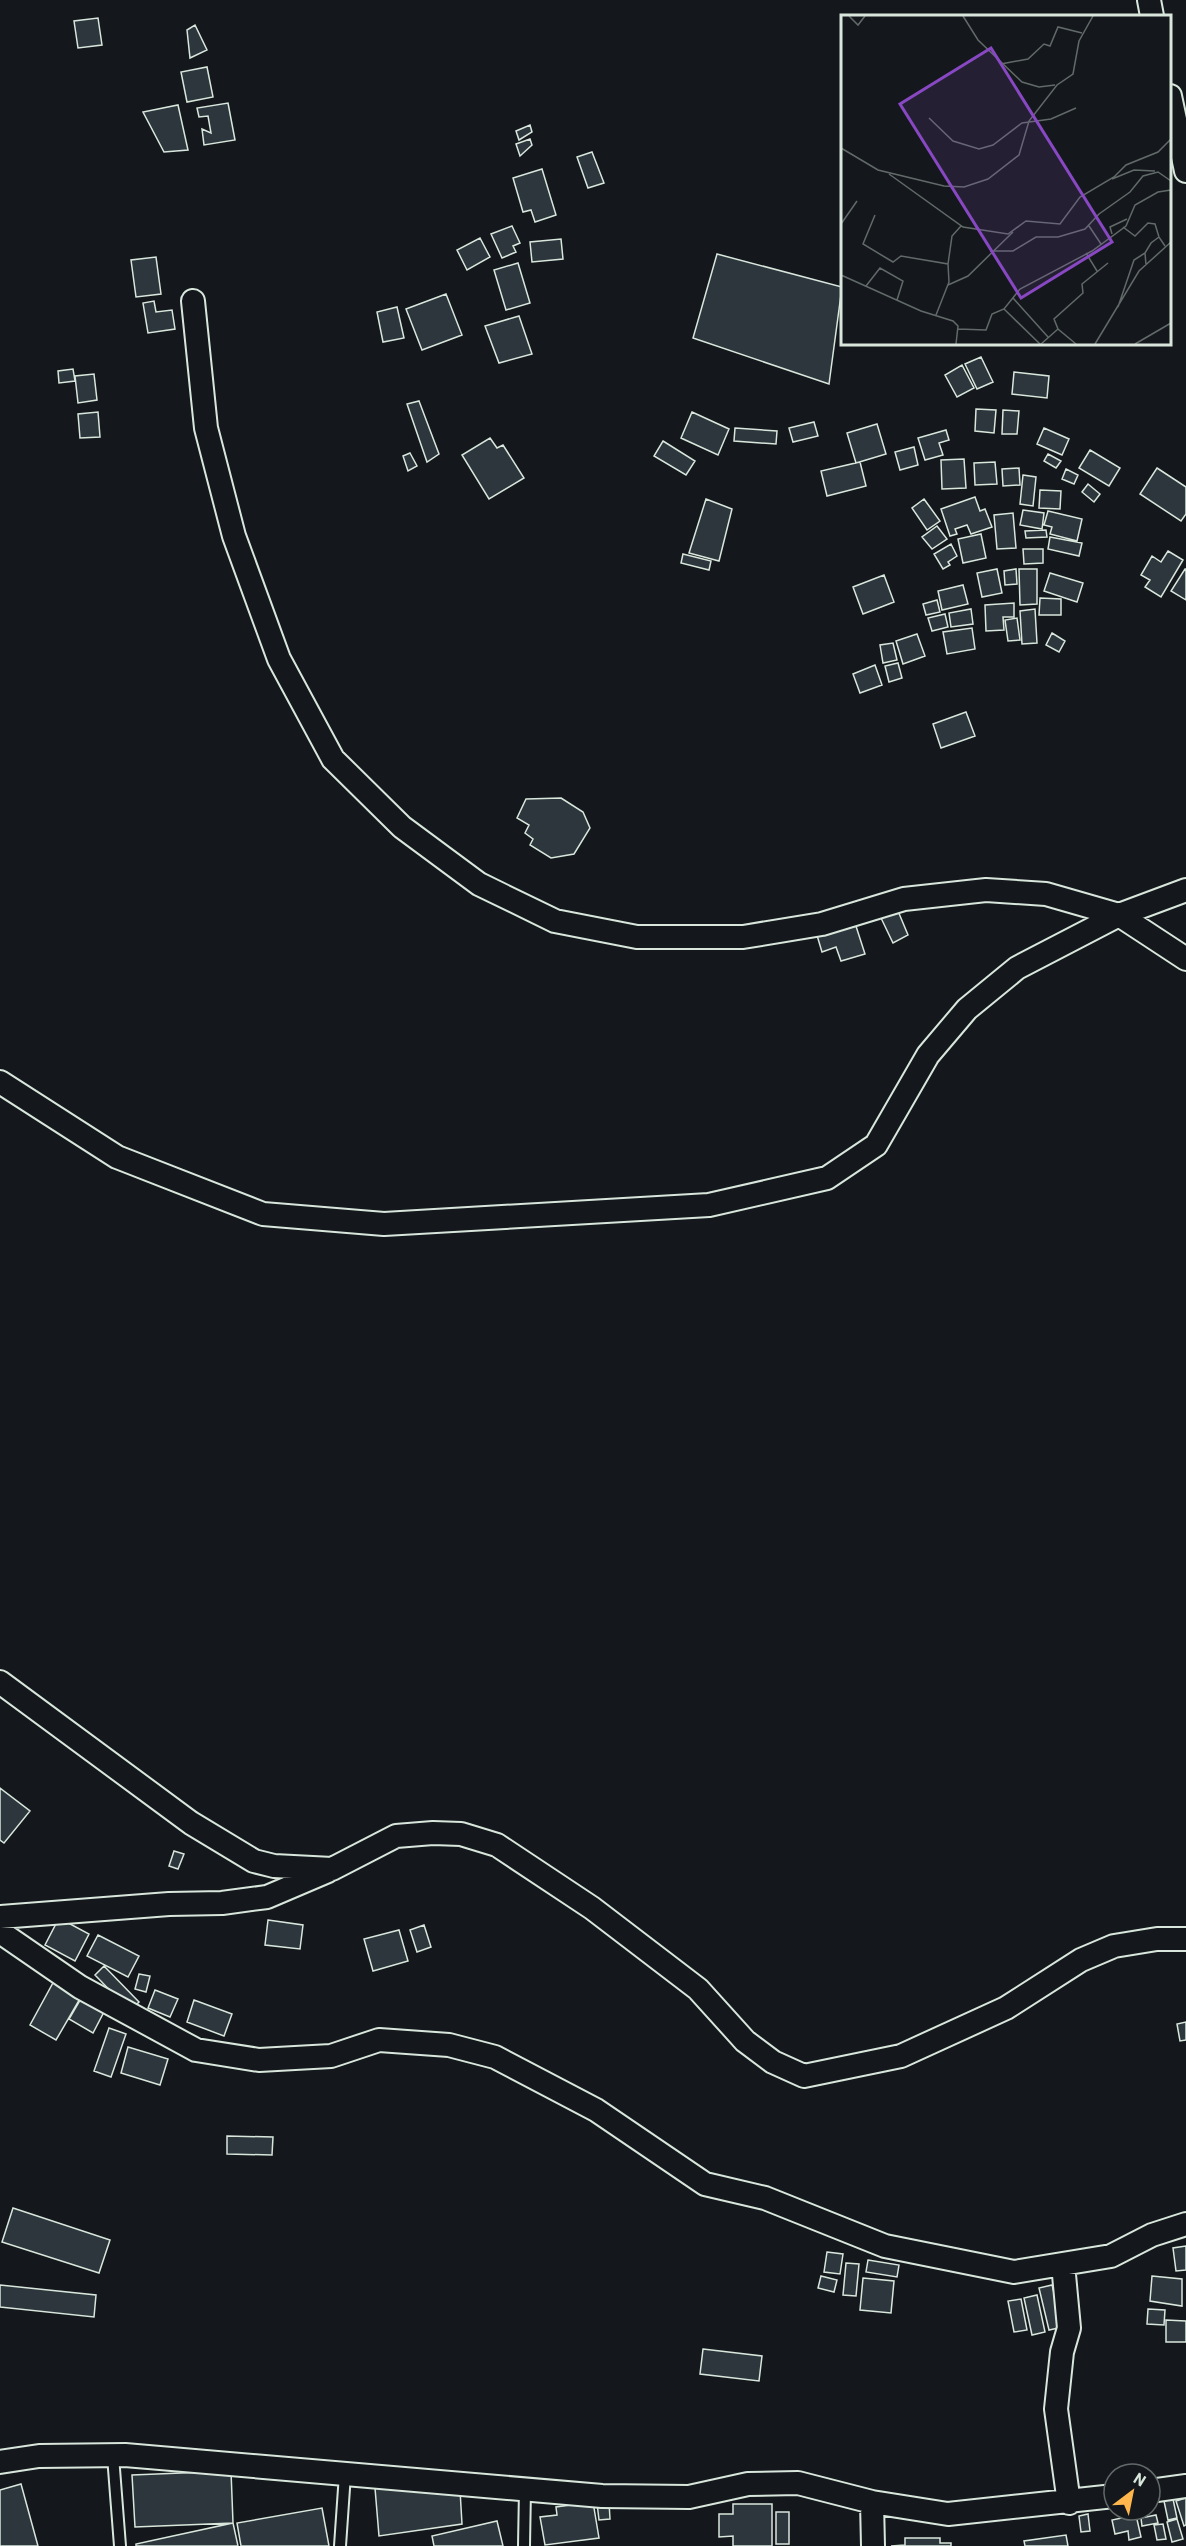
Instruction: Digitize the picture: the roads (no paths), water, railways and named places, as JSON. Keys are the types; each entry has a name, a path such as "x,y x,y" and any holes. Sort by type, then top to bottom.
{"street":[{"path":"1149,0 1152,15"},
{"path":"1171,101 1186,171"},
{"path":"194,301 206,428 234,536 279,659 333,759 402,827 479,884 555,921 637,937 743,938 822,924 904,899 986,890 1046,894 1119,915 1186,959"},
{"path":"0,1082 117,1157 263,1214 384,1224 709,1205 827,1178 876,1145 928,1055 967,1010 1017,968 1119,915 1186,890"},
{"path":"0,1683 191,1823 254,1861 274,1866 332,1869"},
{"path":"0,1917 169,1904 222,1903 267,1897 332,1869 396,1836 433,1833 461,1834 498,1845 592,1908 698,1989 746,2041 773,2062 804,2076 901,2056 1006,2008 1081,1960 1114,1946 1157,1938 1186,1940"},
{"path":"0,1932 80,1987 196,2050 259,2060 331,2056 379,2040 449,2045 495,2057 596,2110 705,2184 765,2198 885,2246 1014,2272 1111,2256 1152,2235 1186,2224"},
{"path":"1063,2264 1069,2328 1062,2352 1056,2409 1069,2503"},
{"path":"0,2462 39,2456 113,2456 602,2496 689,2497 748,2484 798,2483 872,2502 948,2514 1102,2498"},
{"path":"1162,2489 1186,2486"},
{"path":"872,2502 873,2546"}],"lane":[{"path":"113,2456 120,2546"},
{"path":"340,2546 345,2474"},
{"path":"524,2546 525,2489"}]}
